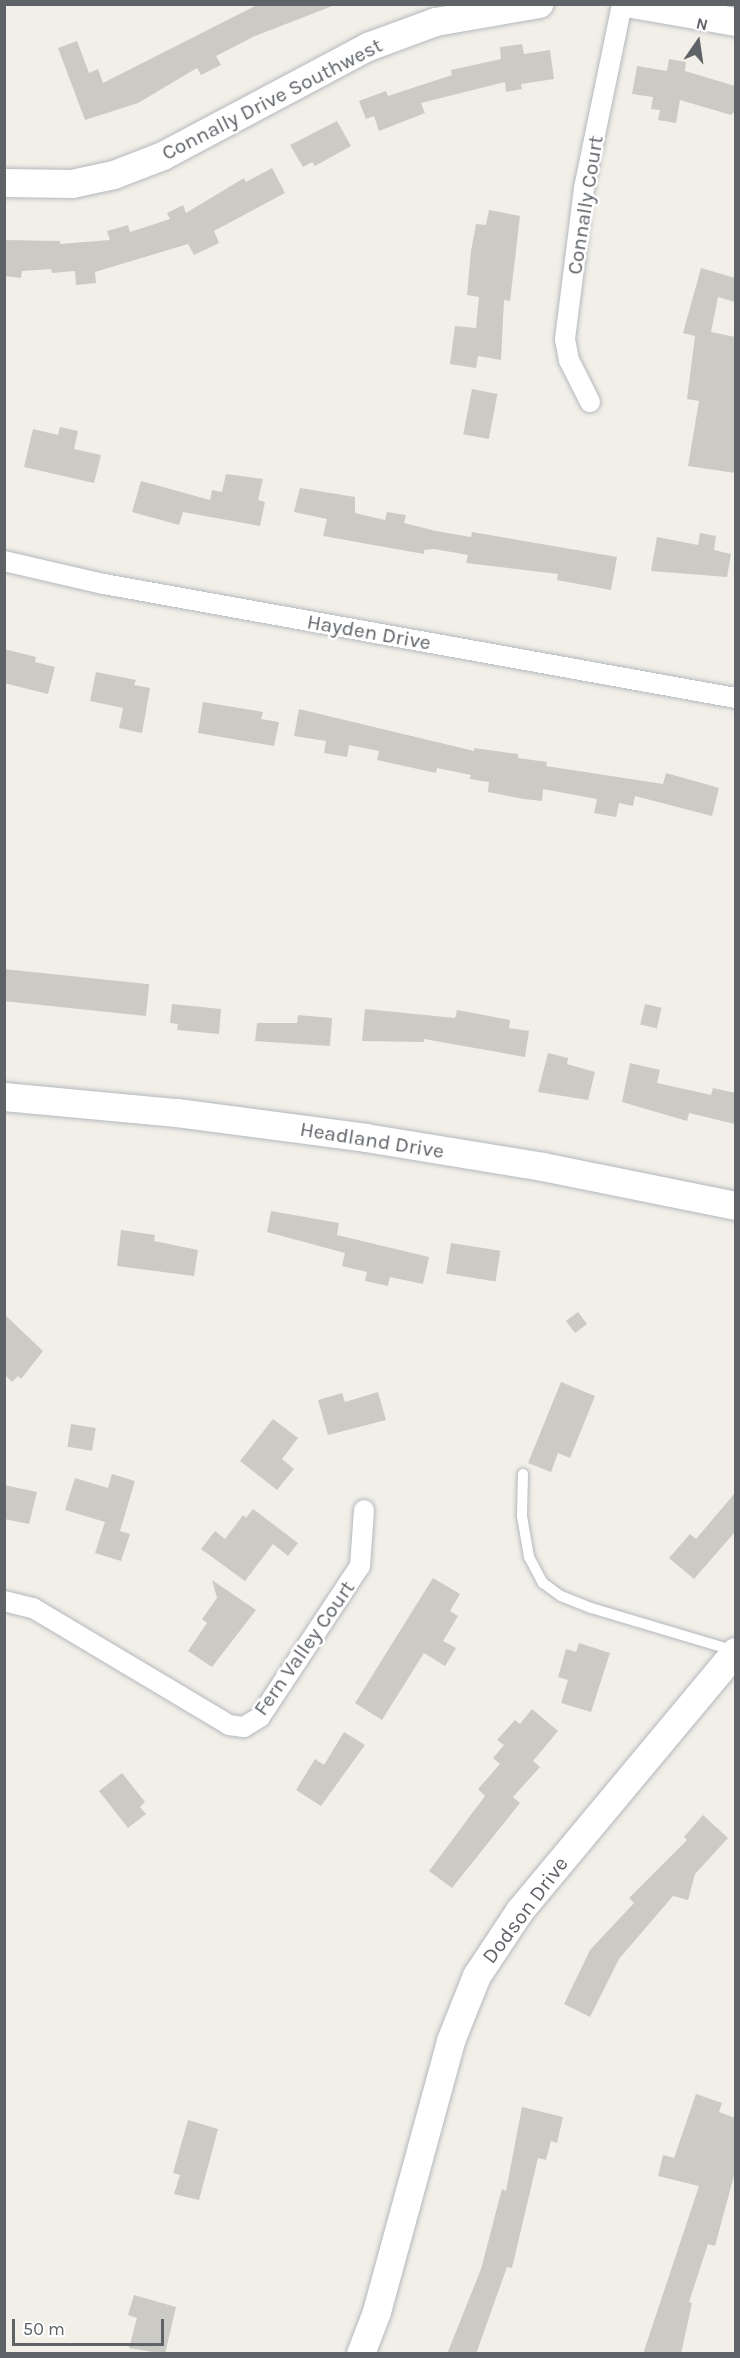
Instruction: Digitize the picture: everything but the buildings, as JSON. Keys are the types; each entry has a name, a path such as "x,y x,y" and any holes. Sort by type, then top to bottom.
{"street":[{"name":"Connally Drive Southwest","path":"4,183 72,184 114,175 163,156 368,47 436,22 505,6 539,4"},
{"name":"Connally Court","path":"590,402 569,360 565,339 584,188 622,4"},
{"path":"633,4 735,22"},
{"name":"Hayden Drive","path":"4,561 104,584 735,698"},
{"name":"Headland Drive","path":"4,1097 177,1113 366,1138 543,1167 735,1206"},
{"name":"Fern Valley Court","path":"4,1601 33,1608 229,1725 244,1727 260,1717 360,1566 364,1510"},
{"name":"Dodson Drive","path":"362,2354 377,2312 451,2041 477,1976 520,1911 735,1652"}],"lane":[{"path":"523,1474 522,1516 529,1557 543,1583 561,1596 591,1608 735,1652"}]}
